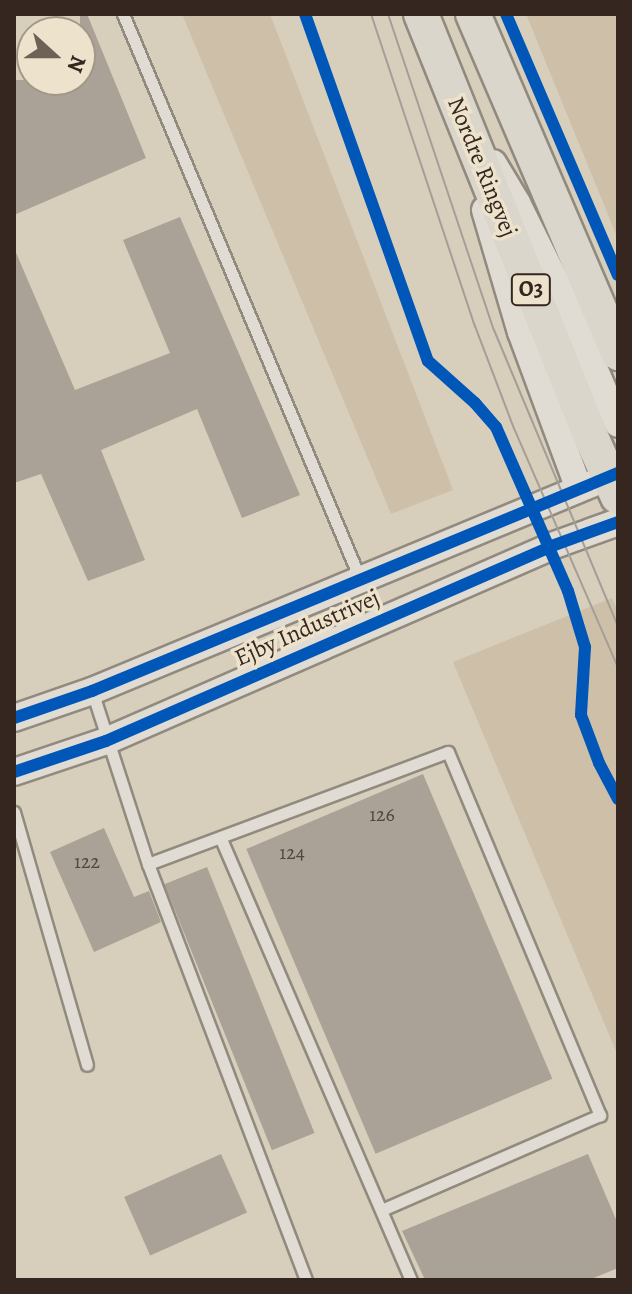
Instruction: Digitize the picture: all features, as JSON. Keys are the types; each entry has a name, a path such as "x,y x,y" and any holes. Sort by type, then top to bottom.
{"main road":[{"name":"Nordre Ringvej","path":"421,14 608,484"},
{"name":"Nordre Ringvej","path":"473,14 618,353"}],"street":[{"path":"455,102 517,203 567,304 618,424"},
{"name":"Ejby Industrivej","path":"14,718 92,691 360,580 608,484"},
{"name":"Ejby Industrivej","path":"14,772 106,741 533,554 618,522"}],"lane":[{"path":"123,14 360,580"},
{"path":"92,691 148,864 306,1280"},
{"path":"148,864 448,752 600,1115 382,1210"},
{"path":"14,812 87,1065"},
{"path":"221,839 411,1280"}],"shaded area":[{"path":"182,14 270,14 453,490 391,514"},
{"path":"526,14 618,14 618,239"},
{"path":"612,598 618,611 618,1056 453,662"}],"building":[{"path":"96,36 146,158 14,215 14,80 16,96 96,96"},
{"path":"180,217 300,495 242,518 197,409 101,450 145,560 88,581 41,474 14,483 14,248 75,390 170,353 123,240"},
{"path":"423,774 552,1079 376,1154 246,849"},
{"path":"104,828 134,897 149,891 161,922 94,952 50,852"},
{"path":"207,867 315,1133 272,1150 164,884"},
{"path":"221,1154 247,1212 150,1256 124,1197"},
{"path":"588,1154 618,1224 618,1268 589,1280 425,1280 402,1231"}],"tram line":[{"path":"371,14 475,326 513,426 618,667"},
{"path":"388,14 494,330 618,626"}],"cycle path":[{"path":"305,14 428,361 475,403 496,427 568,591 585,647 581,715 599,763 618,799"},
{"path":"506,14 618,275"},
{"path":"14,718 92,691 618,473"},
{"path":"14,772 106,741 549,547 618,522"}]}
